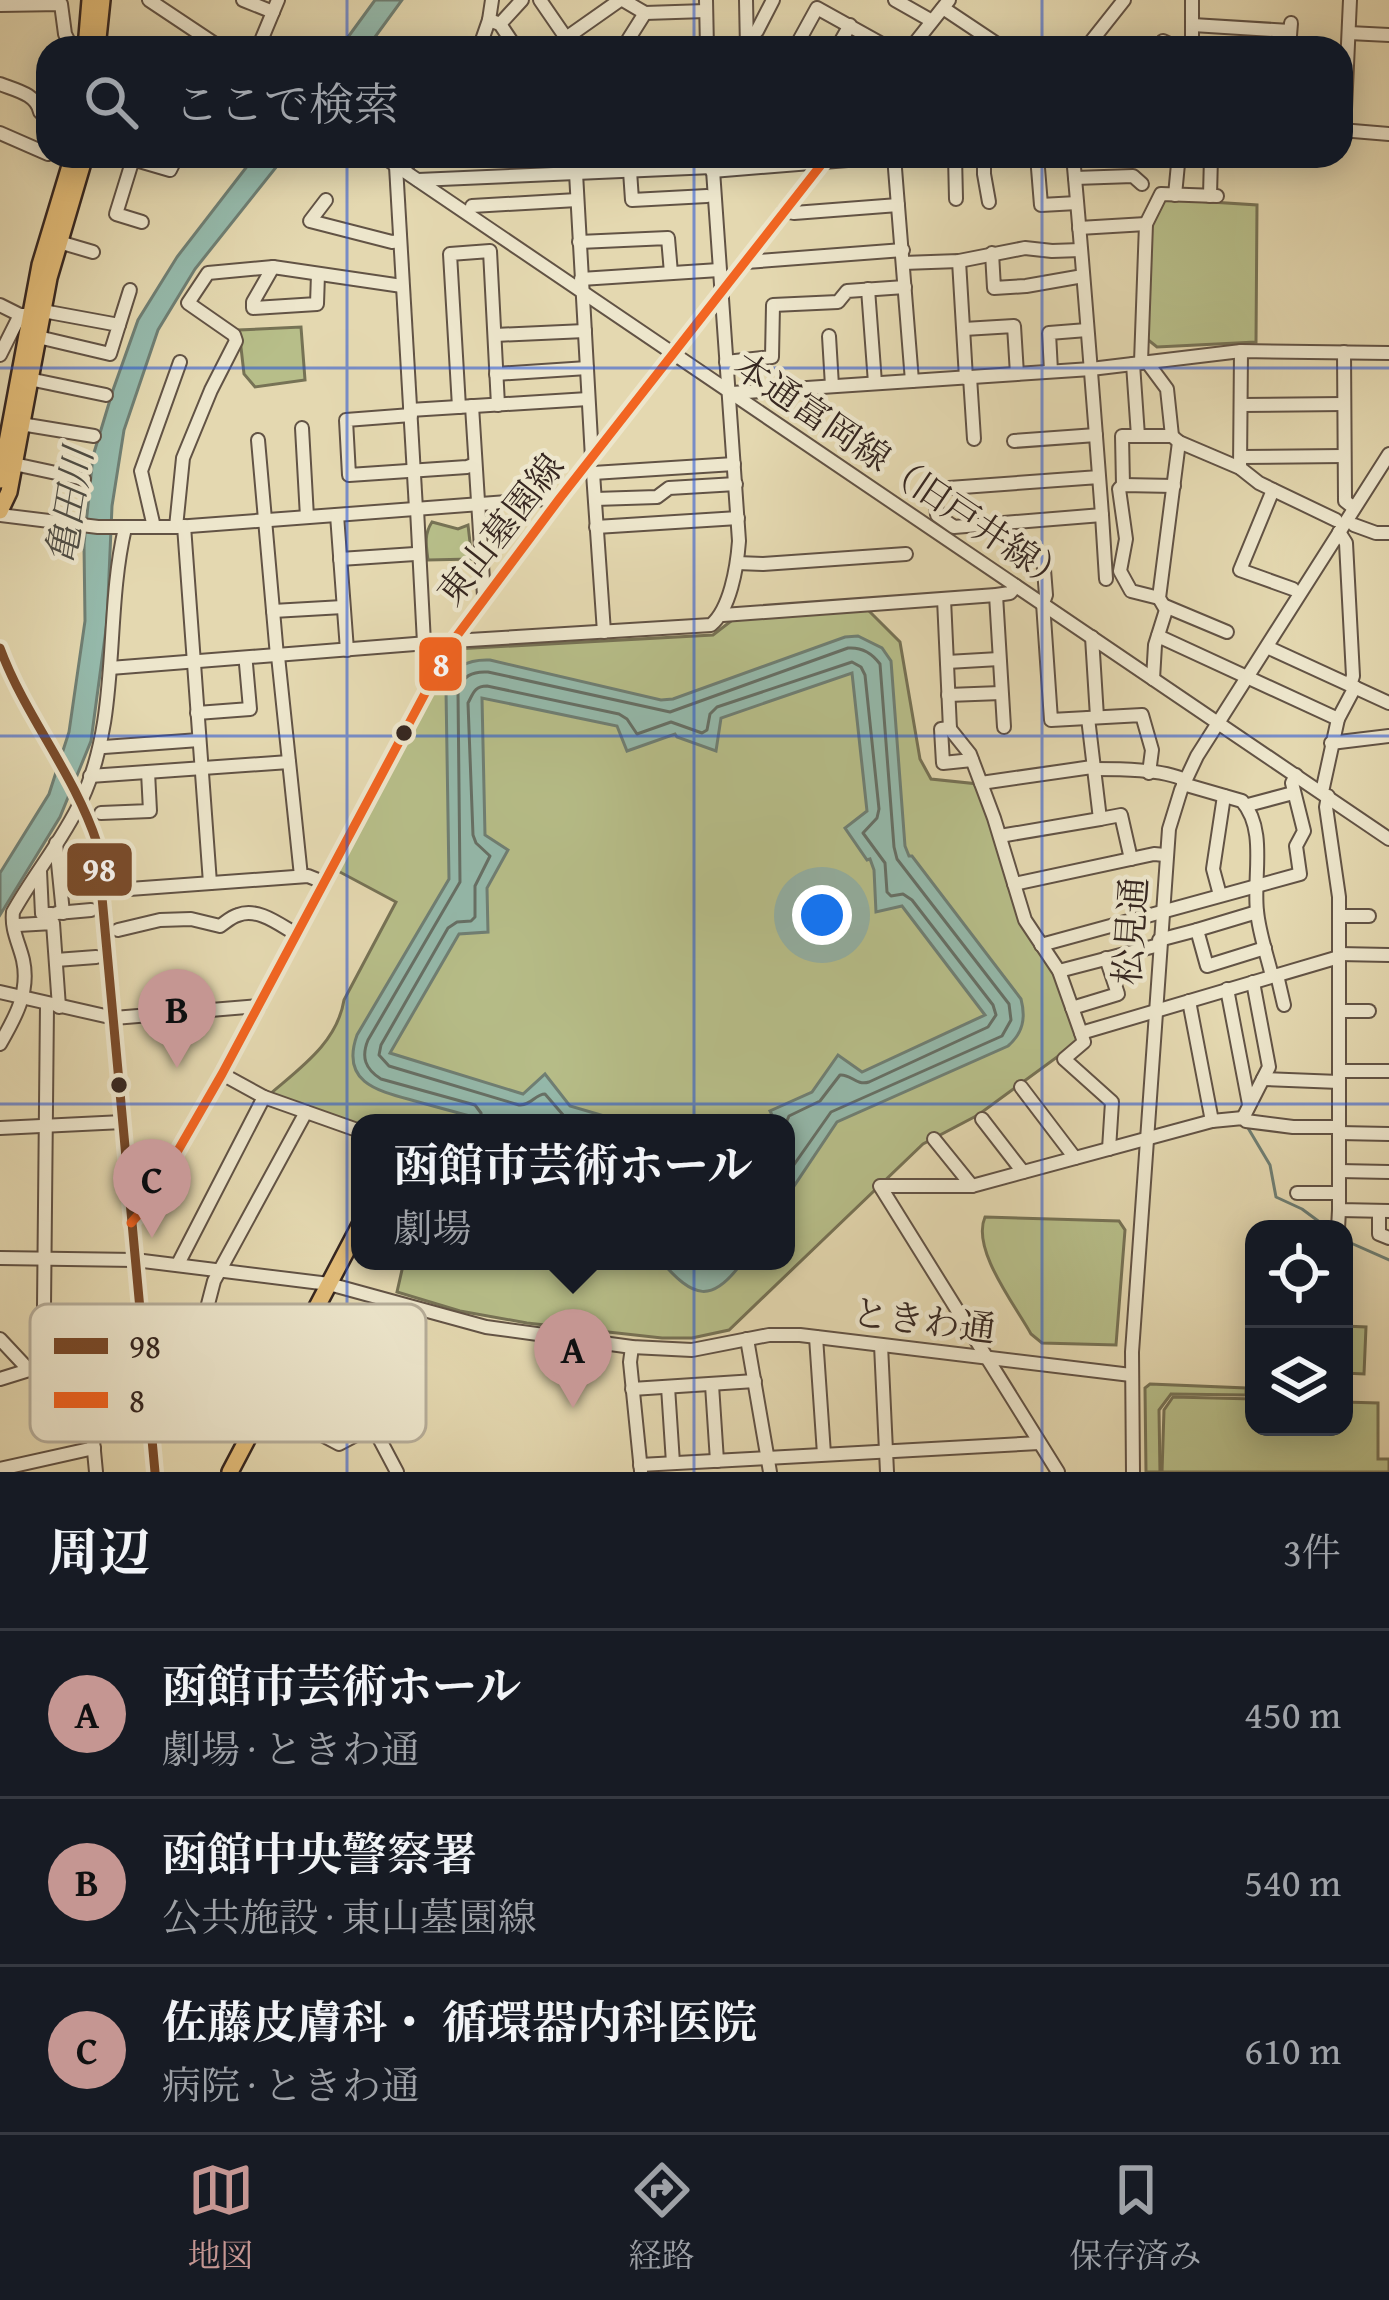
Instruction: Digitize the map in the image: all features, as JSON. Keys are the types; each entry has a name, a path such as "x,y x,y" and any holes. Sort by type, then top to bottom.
{"main road":[{"path":"87,36 90,0"},
{"path":"98,36 103,0"},
{"path":"0,513 9,492 6,463 40,265 73,168"},
{"path":"0,480 21,424 38,337 31,314 59,242 74,168"},
{"path":"319,1304 351,1242"},
{"path":"230,1472 245,1442"}],"street":[{"path":"149,0 203,36"},
{"path":"243,0 275,6 263,36"},
{"path":"492,0 494,22 506,36"},
{"path":"485,36 494,22 522,0"},
{"path":"540,0 565,36"},
{"path":"578,36 621,0 645,14 706,5 707,36"},
{"path":"746,0 747,36"},
{"path":"753,36 773,0"},
{"path":"895,0 932,21"},
{"path":"1095,36 1124,0"},
{"path":"1192,0 1193,36"},
{"path":"1349,36 1350,0"},
{"path":"0,5 61,2 66,36"},
{"path":"922,36 946,4 987,36"},
{"path":"802,36 817,8 869,36"},
{"path":"631,36 645,14"},
{"path":"844,36 850,25"},
{"path":"1193,25 1291,27 1290,36"},
{"path":"1349,33 1389,35"},
{"path":"0,84 36,102"},
{"path":"1353,131 1389,134"},
{"path":"0,133 36,149"},
{"path":"126,168 116,214 142,222"},
{"path":"406,168 400,241 424,643"},
{"name":"本通富岡線（旧戸井線）","path":"409,168 416,180 582,286 729,393 941,526 1016,586 1389,838"},
{"path":"607,168 607,172"},
{"path":"416,180 671,168"},
{"path":"110,668 711,625 723,615 737,562 738,518 712,168"},
{"name":"東山墓園線","path":"131,1223 146,1206 222,1074 453,640 819,168"},
{"path":"896,168 912,381"},
{"path":"955,168 956,199"},
{"path":"985,168 988,202"},
{"path":"1038,168 1040,206 1077,203"},
{"path":"1074,168 1106,578"},
{"path":"1174,195 1177,168"},
{"path":"1138,436 1146,224 1161,194 1214,196 1212,168"},
{"path":"630,171 632,200 707,196"},
{"path":"576,173 590,466 604,632"},
{"path":"1075,178 1133,176 1142,184"},
{"path":"326,200 310,221 400,241"},
{"path":"472,206 577,200"},
{"path":"784,211 898,205"},
{"path":"1079,228 1146,224"},
{"path":"579,242 668,238 671,273"},
{"path":"59,242 93,252"},
{"path":"746,262 903,256 959,261 1025,248 1081,250"},
{"path":"484,597 475,464 450,254 490,251 498,405"},
{"path":"992,253 994,288 1083,276"},
{"path":"959,261 974,439"},
{"path":"210,883 180,526 183,458 236,341 234,334 188,303 208,273 273,267 402,286"},
{"path":"273,267 253,308 317,304 317,274"},
{"path":"582,286 719,270"},
{"path":"726,362 772,357 773,305 838,302 847,291 905,287"},
{"path":"868,289 875,383"},
{"path":"38,337 110,354 130,290"},
{"path":"0,305 31,314 118,325"},
{"path":"0,355 31,314"},
{"path":"964,329 1014,326 1017,374"},
{"path":"1052,371 1049,333 1088,330"},
{"path":"494,335 584,331"},
{"path":"829,336 832,386"},
{"path":"1240,462 1241,351"},
{"path":"729,393 1091,369 1241,351 1389,353"},
{"path":"1344,352 1345,501 1354,508"},
{"path":"154,527 141,471 180,362"},
{"path":"1140,363 1168,389 1175,439 1162,602 1166,610 1155,645 1154,679"},
{"path":"496,374 587,368"},
{"path":"29,379 106,395"},
{"path":"475,464 349,475 346,421 588,399"},
{"path":"1241,405 1344,404"},
{"path":"21,424 94,436"},
{"path":"302,428 307,517"},
{"path":"1014,441 1096,435"},
{"path":"1227,632 1131,591 1120,571 1126,539 1120,489 1122,436 1175,439 1240,462 1273,490 1338,526 1346,543 1353,676 1331,743 1325,794 1339,896 1338,1220"},
{"path":"258,440 301,876"},
{"name":"松見通","path":"1132,1472 1130,1376 1168,829 1184,782 1218,723 1338,526 1389,454"},
{"path":"1240,462 1344,456"},
{"path":"6,463 84,479"},
{"path":"590,466 734,464"},
{"path":"1100,477 935,489 941,526 1102,515"},
{"path":"595,499 657,497 669,488 736,484"},
{"path":"1123,485 1174,486"},
{"path":"1273,490 1240,570 1293,589"},
{"path":"0,513 123,528 560,498"},
{"path":"337,514 346,650"},
{"path":"596,527 738,518"},
{"path":"1354,525 1389,533"},
{"path":"0,1044 22,999 23,963 12,918 80,798 104,723 123,528"},
{"path":"340,559 415,554"},
{"path":"737,562 905,554"},
{"path":"1043,557 1051,720 1142,715 1153,749 1149,773"},
{"path":"723,615 996,595 1010,593 1016,586"},
{"path":"996,595 1004,727"},
{"path":"944,599 950,728 972,760 1025,920 1059,971 1082,1033 1084,1042 1064,1059 1112,1102 1109,1149"},
{"path":"273,611 344,607"},
{"path":"1158,636 1338,719"},
{"path":"1092,637 1092,768 1100,819"},
{"path":"1267,647 1389,703"},
{"path":"0,648 80,798 97,843 139,1304"},
{"path":"926,653 999,659"},
{"path":"197,713 250,709 247,664"},
{"path":"948,695 1001,693"},
{"path":"950,728 941,729 943,763 972,760"},
{"path":"1331,743 1389,736"},
{"path":"104,747 199,740"},
{"path":"90,776 289,762"},
{"path":"981,783 1092,768 1133,769 1177,775 1184,782 1248,806 1293,794"},
{"path":"101,813 150,811 148,772"},
{"path":"1041,945 1300,874 1296,846 1304,831 1293,794 1296,775"},
{"path":"1220,896 1213,868 1224,796"},
{"path":"1248,806 1258,837 1257,912 1284,1005"},
{"path":"1000,836 1121,815 1131,859"},
{"path":"51,917 56,843"},
{"path":"1014,884 1165,855"},
{"path":"40,870 56,960 45,1128 44,1304"},
{"path":"102,890 301,876 323,882"},
{"path":"18,925 91,910"},
{"path":"1059,971 1257,912"},
{"path":"118,930 190,919 220,926 250,913 266,916 296,934"},
{"path":"1339,916 1369,916"},
{"path":"1197,930 1207,966 1265,948"},
{"path":"1082,1033 1340,955 1389,955"},
{"path":"56,960 96,957"},
{"path":"1072,1008 1118,994 1106,958"},
{"path":"1058,1472 880,1186 971,1186 1246,1112 1269,1067 1253,982"},
{"path":"1227,989 1246,1121 1389,1134"},
{"path":"0,992 114,1018 259,1006"},
{"path":"1189,1001 1212,1121"},
{"path":"1340,1011 1369,1010"},
{"path":"1263,1079 1389,1071"},
{"path":"222,1074 264,1097 351,1128"},
{"path":"1021,1087 1075,1158"},
{"path":"178,1264 264,1097"},
{"path":"208,1304 214,1281 306,1112"},
{"path":"982,1119 1023,1172"},
{"path":"0,1128 123,1122"},
{"path":"934,1139 971,1186"},
{"path":"1339,1171 1389,1172"},
{"path":"1297,1193 1339,1193"},
{"path":"1339,1210 1384,1211 1378,1234 1389,1238"},
{"name":"ときわ通","path":"0,1258 178,1264 329,1284 402,1304"},
{"name":"ときわ通","path":"426,1311 486,1327 632,1346 692,1350 782,1334 1130,1376"},
{"path":"816,1337 824,1454"},
{"path":"0,1339 29,1370 0,1379"},
{"path":"747,1339 769,1465"},
{"path":"880,1345 887,1472"},
{"path":"632,1346 640,1468 717,1461 769,1465 824,1454 1039,1443"},
{"path":"632,1389 754,1382"},
{"path":"712,1385 717,1461"},
{"path":"668,1387 673,1463"},
{"path":"93,1442 96,1472"},
{"path":"152,1442 155,1472"},
{"path":"381,1442 397,1472"},
{"path":"0,1469 94,1448"}],"green space":[{"path":"1164,199 1257,205 1256,342 1157,347 1147,339 1150,221"},
{"path":"301,327 305,380 255,387 244,374 239,330"},
{"path":"432,522 458,529 468,525 472,559 428,560 427,535"},
{"path":"868,610 900,642 920,759 931,779 978,784 1022,923 1058,976 1079,1041 978,1115 923,1144 795,1267 795,1114 351,1114 351,1124 269,1095 305,1064 334,1029 344,1000 396,902 338,871 455,649 713,635 735,618"},
{"path":"985,1217 1119,1221 1125,1230 1116,1345 1042,1343 1031,1334 989,1260 982,1230"},
{"path":"402,1270 792,1270 729,1330 692,1338 527,1323 460,1311 397,1292"},
{"path":"1353,1326 1366,1327 1364,1374 1353,1373"},
{"path":"1150,1384 1245,1388 1245,1395 1171,1394 1159,1410 1160,1472 1146,1472 1145,1388"},
{"path":"1173,1397 1245,1399 1245,1436 1353,1436 1353,1402 1378,1403 1378,1459 1389,1459 1389,1472 1162,1472 1164,1410"}],"water":[{"path":"375,0 402,0 376,36 349,36"},
{"path":"246,168 275,168 195,269 158,330 124,430 112,506 107,622 91,741 60,817 0,915 0,873 49,794 69,732 85,621 84,544 93,456 138,320 177,257"},
{"path":"858,636 882,648 891,661 905,846 1021,999 1022,1025 1008,1046 837,1122 795,1185 795,1114 770,1111 812,1092 838,1055 862,1072 985,1015 902,906 876,912 870,859 845,828 867,811 852,673 721,718 716,751 675,734 627,751 617,726 482,698 485,835 508,850 487,888 488,932 459,934 390,1053 523,1094 545,1074 570,1106 597,1114 463,1114 388,1093 358,1074 353,1051 357,1035 449,879 446,690 456,670 490,660 673,699"},
{"path":"670,1270 736,1270 712,1290 683,1283"}],"waterway":[{"path":"1248,1128 1270,1165 1276,1197 1317,1220"},
{"path":"1353,1244 1389,1260"}],"transit line":[{"name":"8","path":"131,1223 146,1206 222,1074 453,641 819,168"},
{"name":"98","path":"0,648 97,843 140,1304"},
{"name":"98","path":"152,1442 155,1472"}],"place":[{"name":"函館中央警察署","path":"177,1068"},
{"name":"佐藤皮膚科・ 循環器内科医院","path":"152,1238"},
{"name":"函館市芸術ホール","path":"573,1408"}],"water label":[{"name":"亀田川","path":"69,506"}]}
